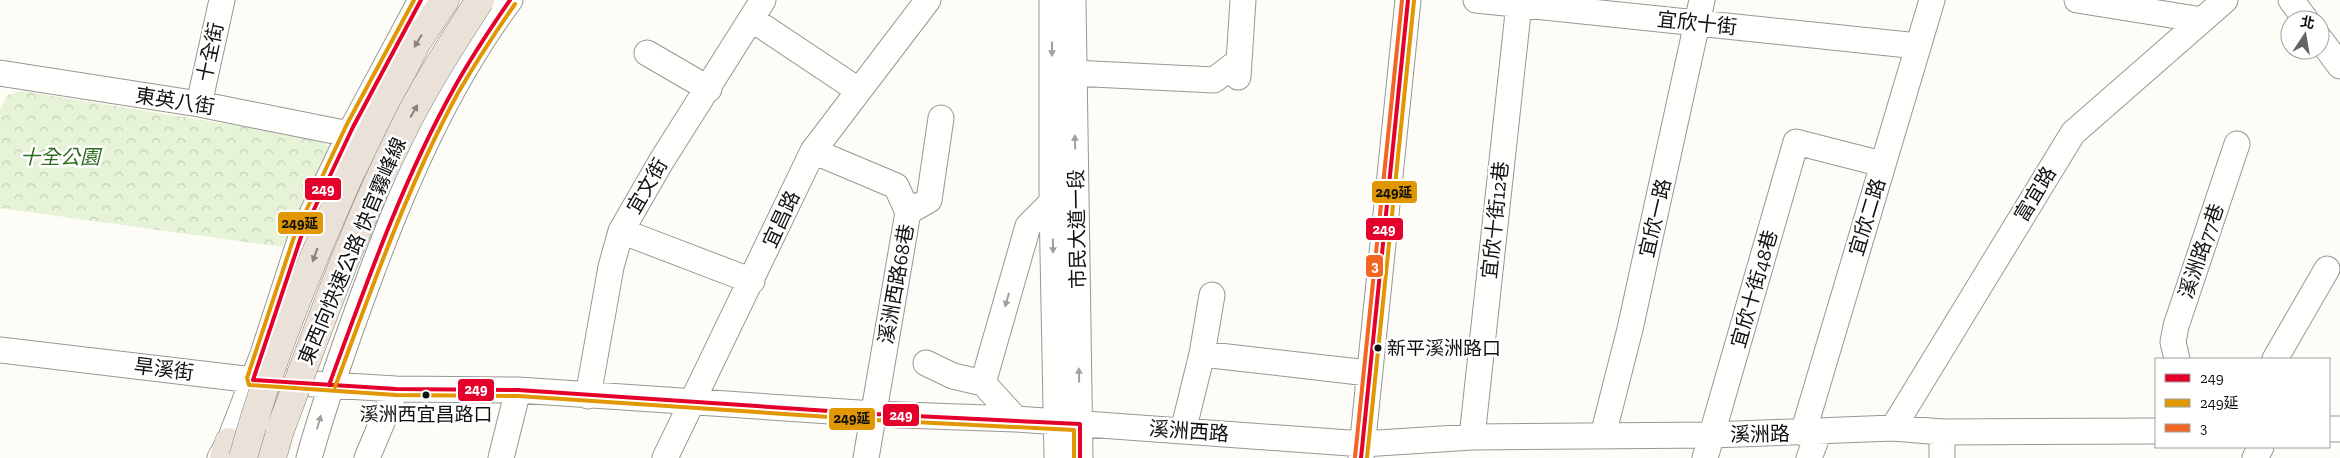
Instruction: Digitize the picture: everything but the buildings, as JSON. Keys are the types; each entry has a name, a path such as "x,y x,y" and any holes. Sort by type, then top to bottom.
{"highway":[{"name":"東西向快速公路 快官霧峰線","path":"229,455 254,419 302,291 348,178 417,42 445,0"},
{"name":"東西向快速公路 快官霧峰線","path":"272,458 280,430 342,265 401,134 441,61 480,0"}],"street":[{"name":"十全街","path":"199,104 222,0"},
{"path":"229,455 301,237 349,134 421,0"},
{"path":"309,458 329,385 396,205 456,82 510,0"},
{"name":"宜昌路","path":"665,458 813,152 858,90 928,0"},
{"name":"市民大道一段","path":"1052,0 1052,202 1068,423 1080,458"},
{"name":"市民大道一段","path":"1056,458 1068,423 1077,202 1073,0"},
{"path":"1074,72 1214,80 1238,69 1243,0"},
{"path":"1362,451 1368,373 1408,0"},
{"name":"宜欣十街","path":"1476,0 1519,4 1700,12 1918,46"},
{"name":"宜欣二路","path":"1810,458 1811,432 1882,164 1932,0"},
{"path":"2077,0 2202,20"},
{"name":"富宜路","path":"1893,428 2073,133 2225,0"},
{"name":"宜欣十街12巷","path":"1472,436 1519,4"},
{"path":"752,8 858,90"},
{"name":"宜文街","path":"588,396 611,267 621,231 662,160 708,89 752,8"},
{"name":"宜欣一路","path":"1603,435 1630,330 1700,12"},
{"path":"2330,52 2340,66"},
{"path":"647,53 708,89"},
{"name":"東英八街","path":"2,79 199,104 349,134"},
{"path":"908,212 929,200 941,118"},
{"name":"宜欣十街48巷","path":"1709,447 1796,142 1882,164"},
{"name":"溪洲路77巷","path":"2177,358 2173,342 2176,326 2237,144"},
{"path":"813,152 896,186 911,177 931,188"},
{"name":"溪洲西路68巷","path":"866,458 908,212 896,186"},
{"path":"983,383 1028,226 1052,202 1077,202"},
{"path":"621,231 752,281"},
{"path":"2276,358 2327,269"},
{"path":"1183,431 1202,354 1212,295"},
{"name":"旱溪街","path":"0,350 253,380 329,385"},
{"path":"1202,354 1368,373"},
{"path":"926,363 953,376 983,383 1016,419"},
{"name":"溪洲西路","path":"329,385 396,389 518,390 588,396 692,400 874,414 1016,419 1183,431 1362,451"},
{"path":"367,458 396,389"},
{"path":"501,458 518,390"},
{"name":"溪洲路","path":"1362,451 1472,436 1603,435 1709,447 1811,432 1893,428 1942,432 2155,432"},
{"path":"1942,432 1942,458"}],"green space":[{"name":"十全公園","path":"22,91 319,139 329,147 282,247 0,208 0,110 7,95"}],"transit line":[{"name":"249延","path":"414,0 347,124 295,234 247,378 249,385 396,395 518,396 874,420 1074,430 1074,458"},
{"name":"249","path":"421,0 353,127 301,237 253,380 396,389 518,390 874,414 1080,424 1080,458"},
{"name":"249","path":"329,385 385,235 417,162 460,78 480,44 510,0"},
{"name":"3","path":"1355,457 1402,0"},
{"name":"249","path":"1361,458 1408,0"},
{"name":"249延","path":"1367,458 1414,1"},
{"name":"249延","path":"335,387 391,238 422,165 458,93 515,4"}],"place":[{"name":"新平溪洲路口","path":"1378,348"},
{"name":"溪洲西宜昌路口","path":"426,395"}]}
